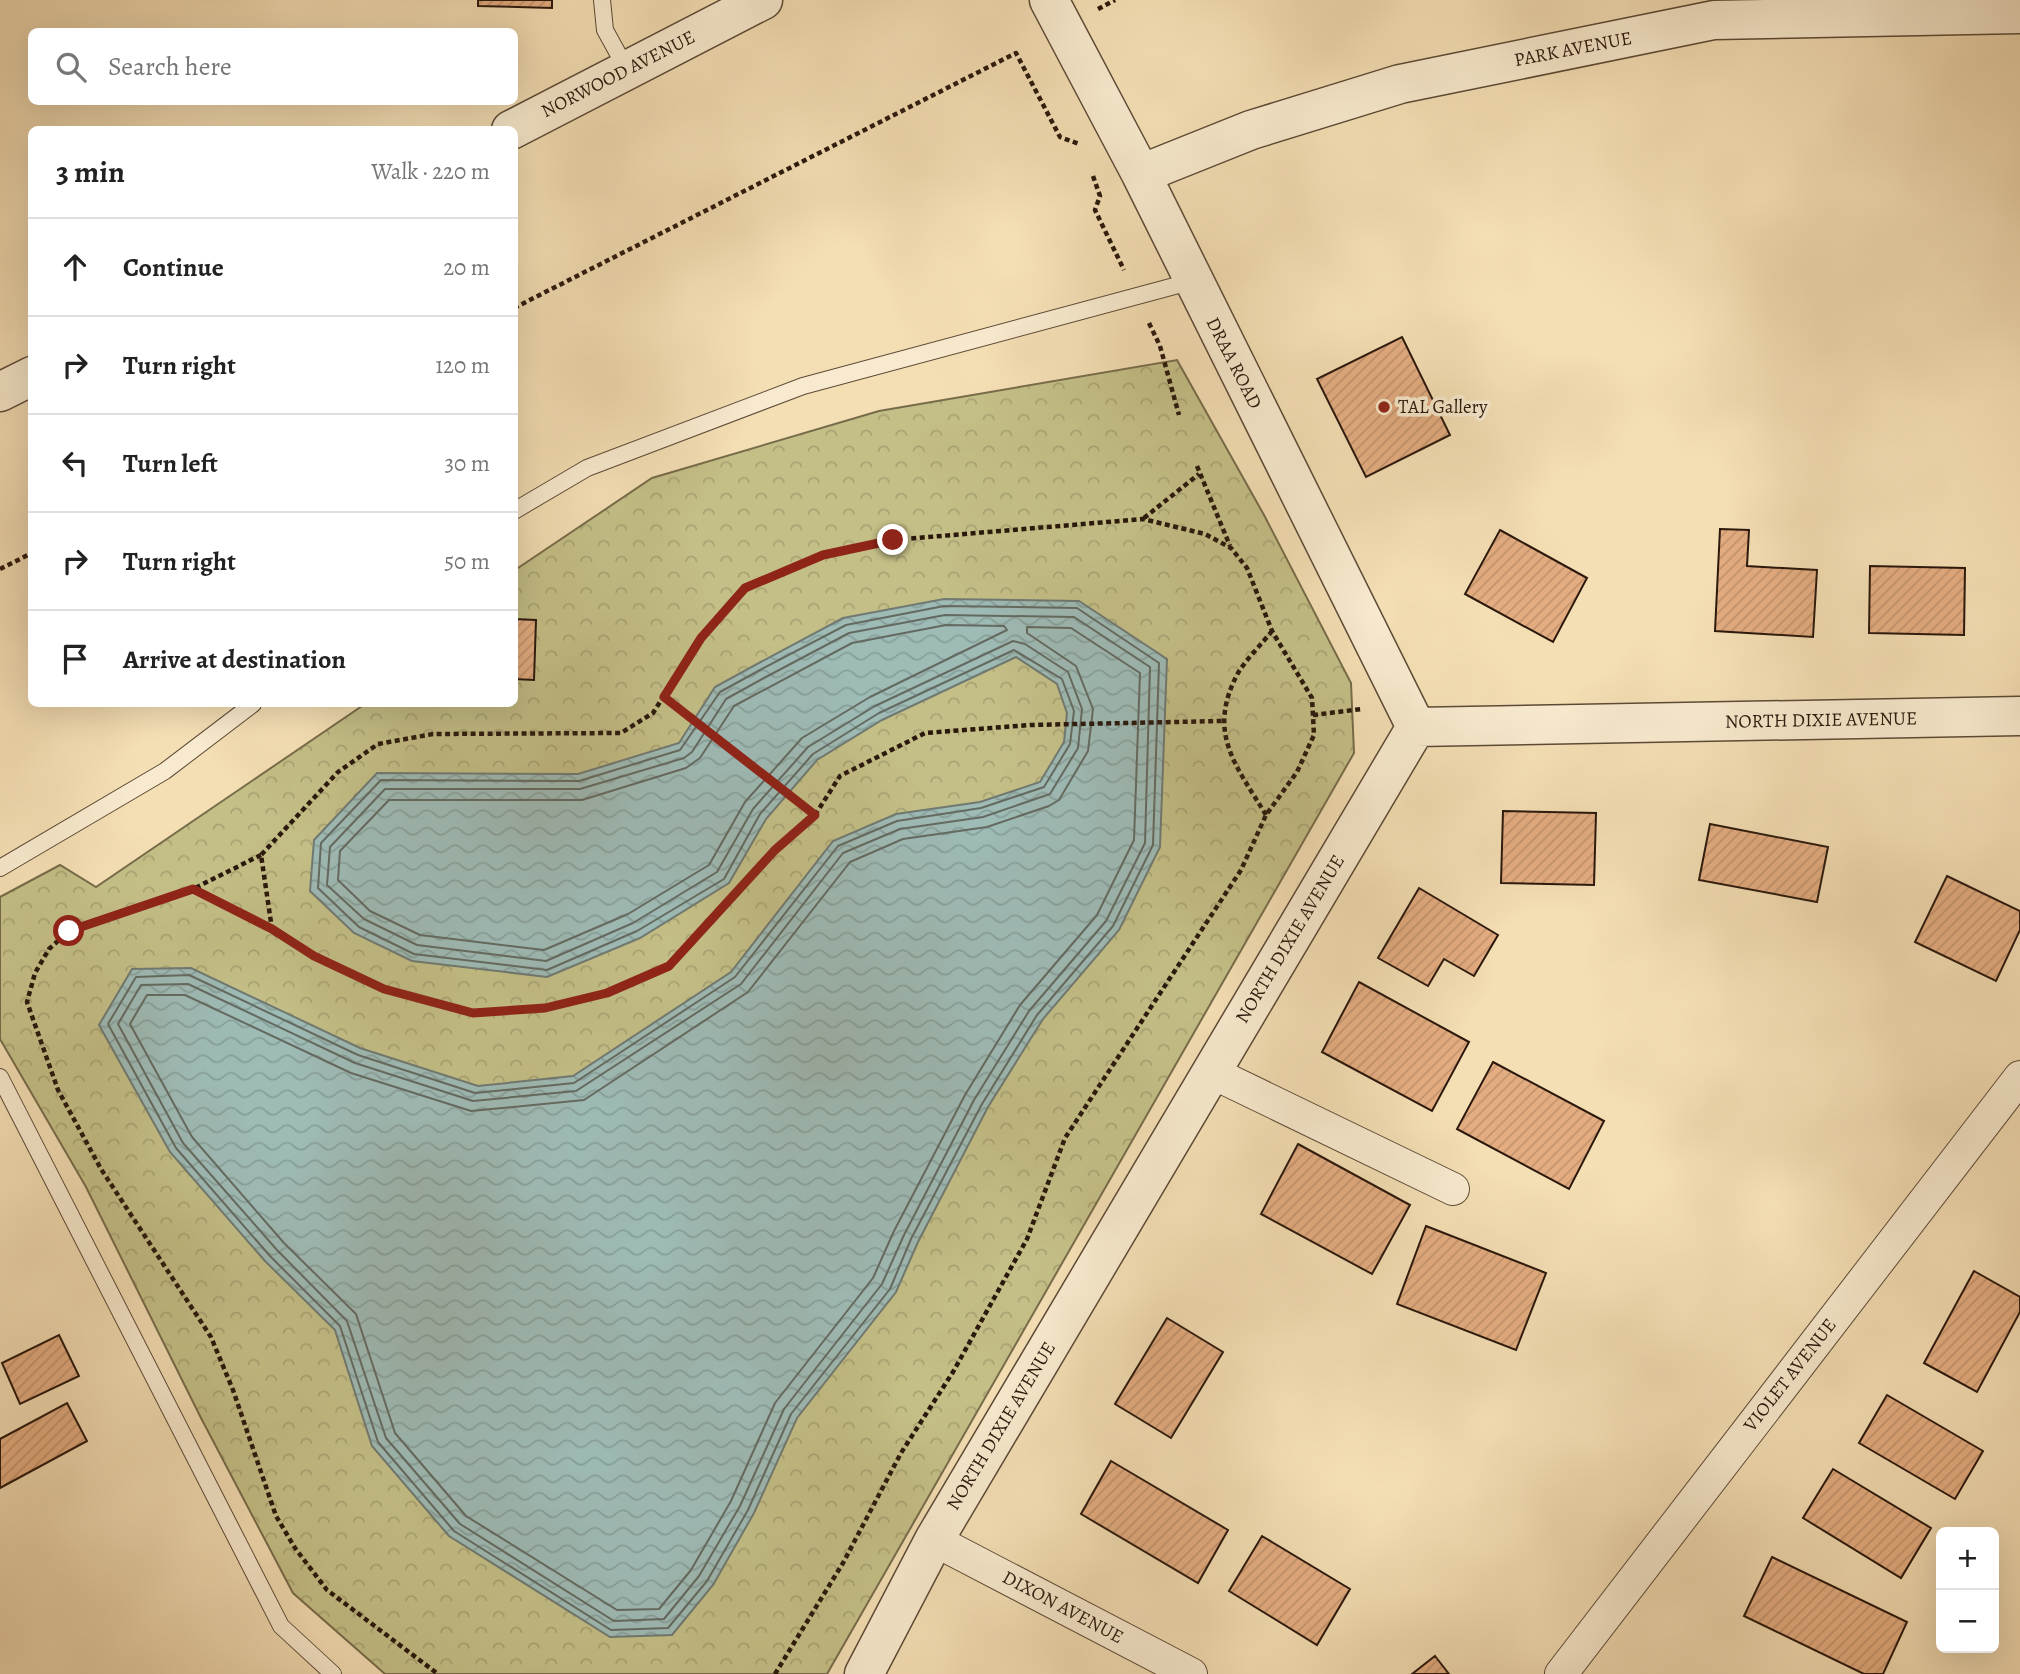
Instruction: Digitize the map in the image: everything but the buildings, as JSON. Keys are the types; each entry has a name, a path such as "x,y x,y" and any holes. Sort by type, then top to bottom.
{"street":[{"name":"NORWOOD AVENUE","path":"518,126 763,0"},
{"name":"DRAA ROAD","path":"1049,0 1141,174 1416,727"},
{"name":"PARK AVENUE","path":"1141,174 1251,130 1400,84 1714,20 1970,7 2020,13"},
{"path":"0,392 28,378"},
{"name":"NORTH DIXIE AVENUE","path":"863,1674 934,1539 1416,727 2020,716"},
{"path":"1211,1072 1453,1189"},
{"name":"VIOLET AVENUE","path":"1561,1674 2020,1077"},
{"name":"DIXON AVENUE","path":"934,1539 1191,1674"}],"lane":[{"path":"602,0 605,30 627,70"},
{"path":"518,509 587,468 803,386 1193,281"},
{"path":"0,868 165,771 249,707"},
{"path":"0,1077 281,1626 333,1674"}],"path":[{"path":"518,306 1016,53 1059,137 1084,146"},
{"path":"1092,171 1100,196 1095,210 1160,346 1178,415"},
{"path":"775,1674 843,1563 901,1453 953,1372 1027,1240 1065,1138 1241,870 1266,816 1297,772 1314,736 1312,698 1272,631 1247,568 1231,548 1197,466"},
{"path":"1143,519 1199,474"},
{"path":"438,1674 327,1590 276,1516 233,1390 211,1337 101,1169 58,1090 27,1002 35,973 48,949 69,931 193,889 261,856 338,772 378,744 433,734 621,733 653,713 701,638 745,588 823,555 893,540 1143,519 1205,534 1231,548"},
{"path":"0,569 28,556"},
{"path":"1266,816 1231,757 1222,721 1239,672 1272,631"},
{"path":"664,697 792,801 815,815"},
{"path":"1312,715 1363,709"},
{"path":"193,889 272,929 314,956 384,989 473,1013 545,1008 607,993 669,966 775,850 815,815 840,776 925,733 1030,725 1222,721"},
{"path":"261,856 272,929"}],"green space":[{"path":"1177,360 1264,515 1351,683 1354,753 827,1674 385,1674 293,1593 201,1418 86,1187 0,1039 0,897 60,865 96,887 361,707 518,707 518,568 652,478 879,411"}],"water":[{"path":"944,599 1079,601 1167,659 1160,847 1119,930 1043,1019 988,1107 918,1242 896,1292 797,1418 754,1513 713,1585 672,1635 610,1637 449,1536 372,1446 335,1330 265,1261 170,1152 99,1025 132,969 191,968 360,1048 478,1086 573,1076 731,972 833,841 896,814 980,802 1040,782 1064,742 1067,713 1057,684 1016,657 882,720 817,760 766,819 729,883 640,938 547,977 412,961 354,933 310,891 314,840 377,773 578,774 679,743 715,687 843,618"}],"place":[{"name":"TAL Gallery","path":"1384,407"}],"route":[{"path":"69,931 193,889 272,929 314,956 384,989 473,1013 545,1008 607,993 669,966 775,850 815,815 792,801 664,697 701,638 745,588 823,555 893,540"}]}
